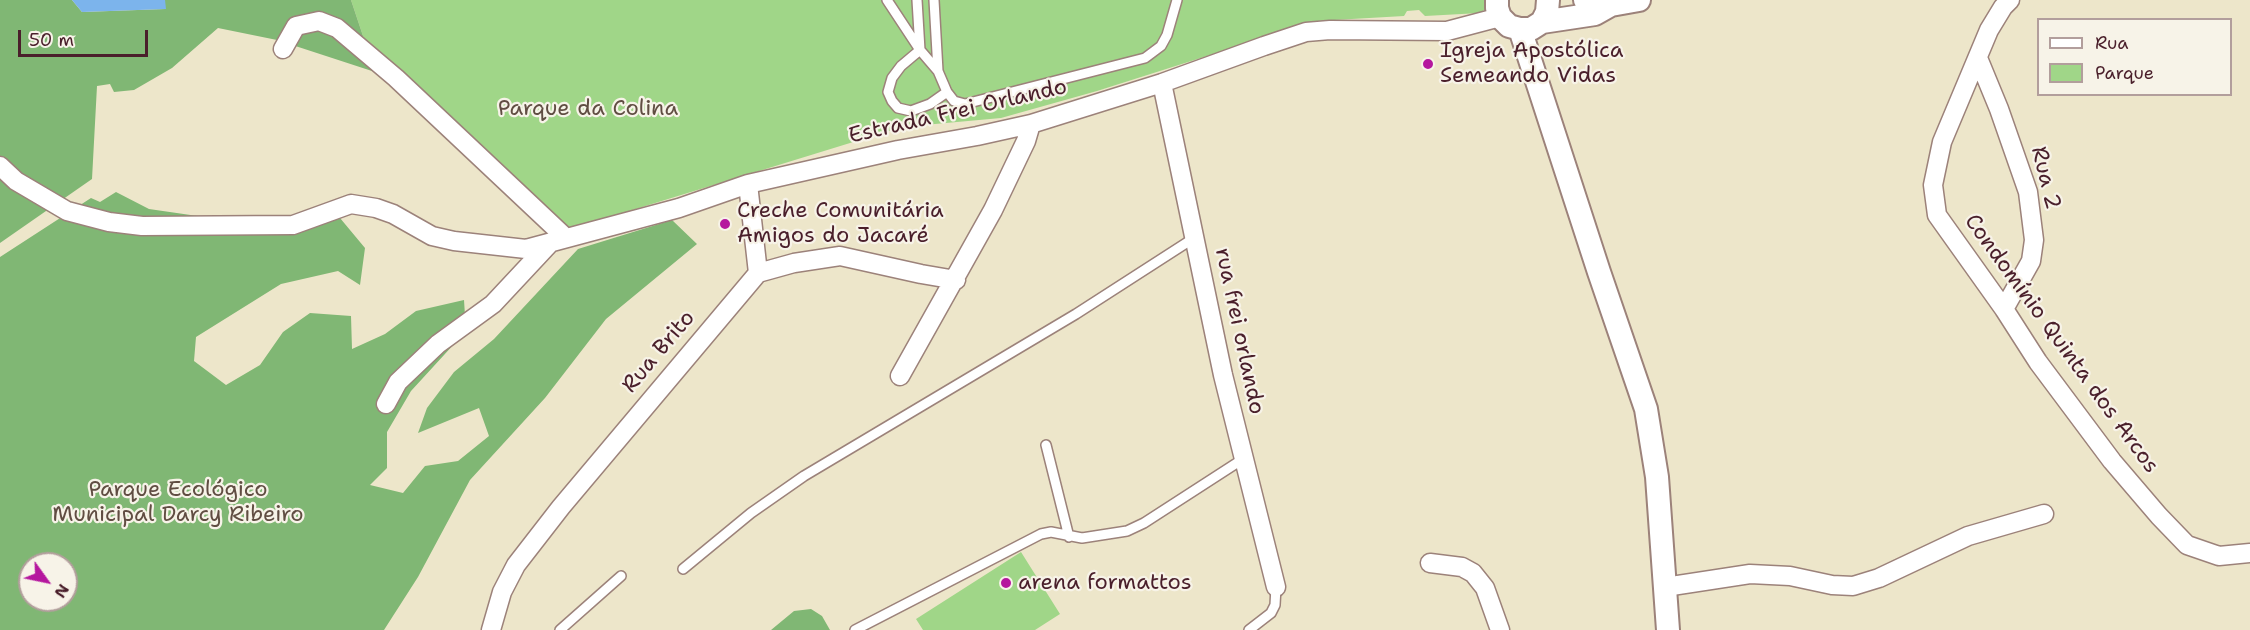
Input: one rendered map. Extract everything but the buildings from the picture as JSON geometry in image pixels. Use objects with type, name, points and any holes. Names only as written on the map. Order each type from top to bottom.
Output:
[{"type":"street","points":[[1548,0],[1547,12],[1531,26],[1529,54],[1646,409],[1657,477],[1668,630]]},
{"type":"street","points":[[1585,0],[1611,5],[1639,0]]},
{"type":"street","name":"Condomínio Quinta dos Arcos","points":[[2010,0],[1989,30],[1942,141],[1933,185],[1936,215],[2004,309],[2038,362],[2112,461],[2159,516],[2187,544],[2219,556],[2250,553]]},
{"type":"street","points":[[1499,9],[1509,26],[1531,26],[1595,15],[1611,5]]},
{"type":"street","name":"Estrada Frei Orlando","points":[[0,166],[16,181],[67,212],[110,222],[142,226],[292,225],[351,204],[384,211],[432,236],[454,242],[526,249],[679,207],[748,184],[898,150],[1030,124],[1162,84],[1306,32],[1330,30],[1447,31],[1499,9]]},
{"type":"street","points":[[282,49],[296,26],[319,21],[337,28],[396,78],[558,240],[493,304],[438,344],[398,382],[386,404]]},
{"type":"street","name":"Rua 2","points":[[1978,58],[1999,109],[2028,192],[2034,240],[2031,261],[2004,309]]},
{"type":"street","name":"rua frei orlando","points":[[1162,84],[1223,375],[1276,587]]},
{"type":"street","points":[[900,376],[956,280],[993,210],[1026,141],[1030,124]]},
{"type":"street","points":[[748,184],[758,273],[794,263],[840,256],[956,280]]},
{"type":"street","name":"Rua Brito","points":[[491,630],[502,591],[516,565],[561,507],[758,273]]},
{"type":"street","points":[[1665,587],[1750,574],[1790,576],[1832,585],[1853,586],[1879,578],[1968,536],[2044,514]]},
{"type":"street","points":[[1430,563],[1462,567],[1473,573],[1485,588],[1500,630]]},
{"type":"lane","points":[[887,0],[920,50],[939,71]]},
{"type":"lane","points":[[917,0],[920,50]]},
{"type":"lane","points":[[934,0],[939,71],[947,92],[954,101],[965,104],[1145,58],[1161,46],[1167,35],[1177,0]]},
{"type":"lane","points":[[920,50],[901,66],[892,78],[888,92],[892,101],[898,108],[911,111],[930,104],[947,92]]},
{"type":"lane","points":[[683,568],[751,513],[804,476],[849,447],[1076,314],[1194,238]]},
{"type":"lane","points":[[1046,445],[1070,537]]},
{"type":"lane","points":[[855,630],[1029,539],[1051,532],[1082,538],[1127,531],[1144,523],[1243,459]]},
{"type":"lane","points":[[560,630],[621,576]]},
{"type":"lane","points":[[1249,630],[1271,613],[1275,605],[1276,587]]},
{"type":"green space","points":[[0,0],[72,0],[82,12],[165,9],[165,0],[351,0],[375,72],[277,40],[218,28],[172,68],[134,90],[114,92],[110,84],[97,86],[92,179],[0,243]]},
{"type":"green space","name":"Parque da Colina","points":[[351,0],[1484,0],[1487,8],[1480,13],[1425,16],[1419,10],[1407,11],[1404,16],[1317,21],[1097,91],[1001,118],[902,127],[561,232],[375,72]]},
{"type":"green space","name":"Parque Ecológico Municipal Darcy Ribeiro","points":[[116,192],[149,209],[232,221],[335,212],[365,248],[360,285],[338,271],[281,284],[196,337],[194,361],[226,385],[260,365],[283,332],[310,313],[351,316],[352,349],[385,334],[416,311],[464,300],[466,331],[411,391],[387,432],[387,468],[370,485],[403,493],[425,466],[458,461],[489,436],[479,408],[418,433],[427,408],[454,372],[494,339],[578,249],[672,220],[697,244],[606,319],[545,398],[470,480],[418,577],[384,630],[0,630],[0,257],[91,198],[100,202]]},
{"type":"green space","name":"arena formattos","points":[[1021,552],[1060,614],[1035,630],[923,630],[916,619]]},
{"type":"green space","points":[[811,609],[822,616],[830,630],[771,630],[794,611]]},
{"type":"water","points":[[72,0],[165,0],[166,9],[82,12]]},
{"type":"place","name":"Igreja Apostólica Semeando Vidas","points":[[1428,64]]},
{"type":"place","name":"Creche Comunitária Amigos do Jacaré","points":[[725,224]]},
{"type":"place","name":"arena formattos","points":[[1006,583]]}]
